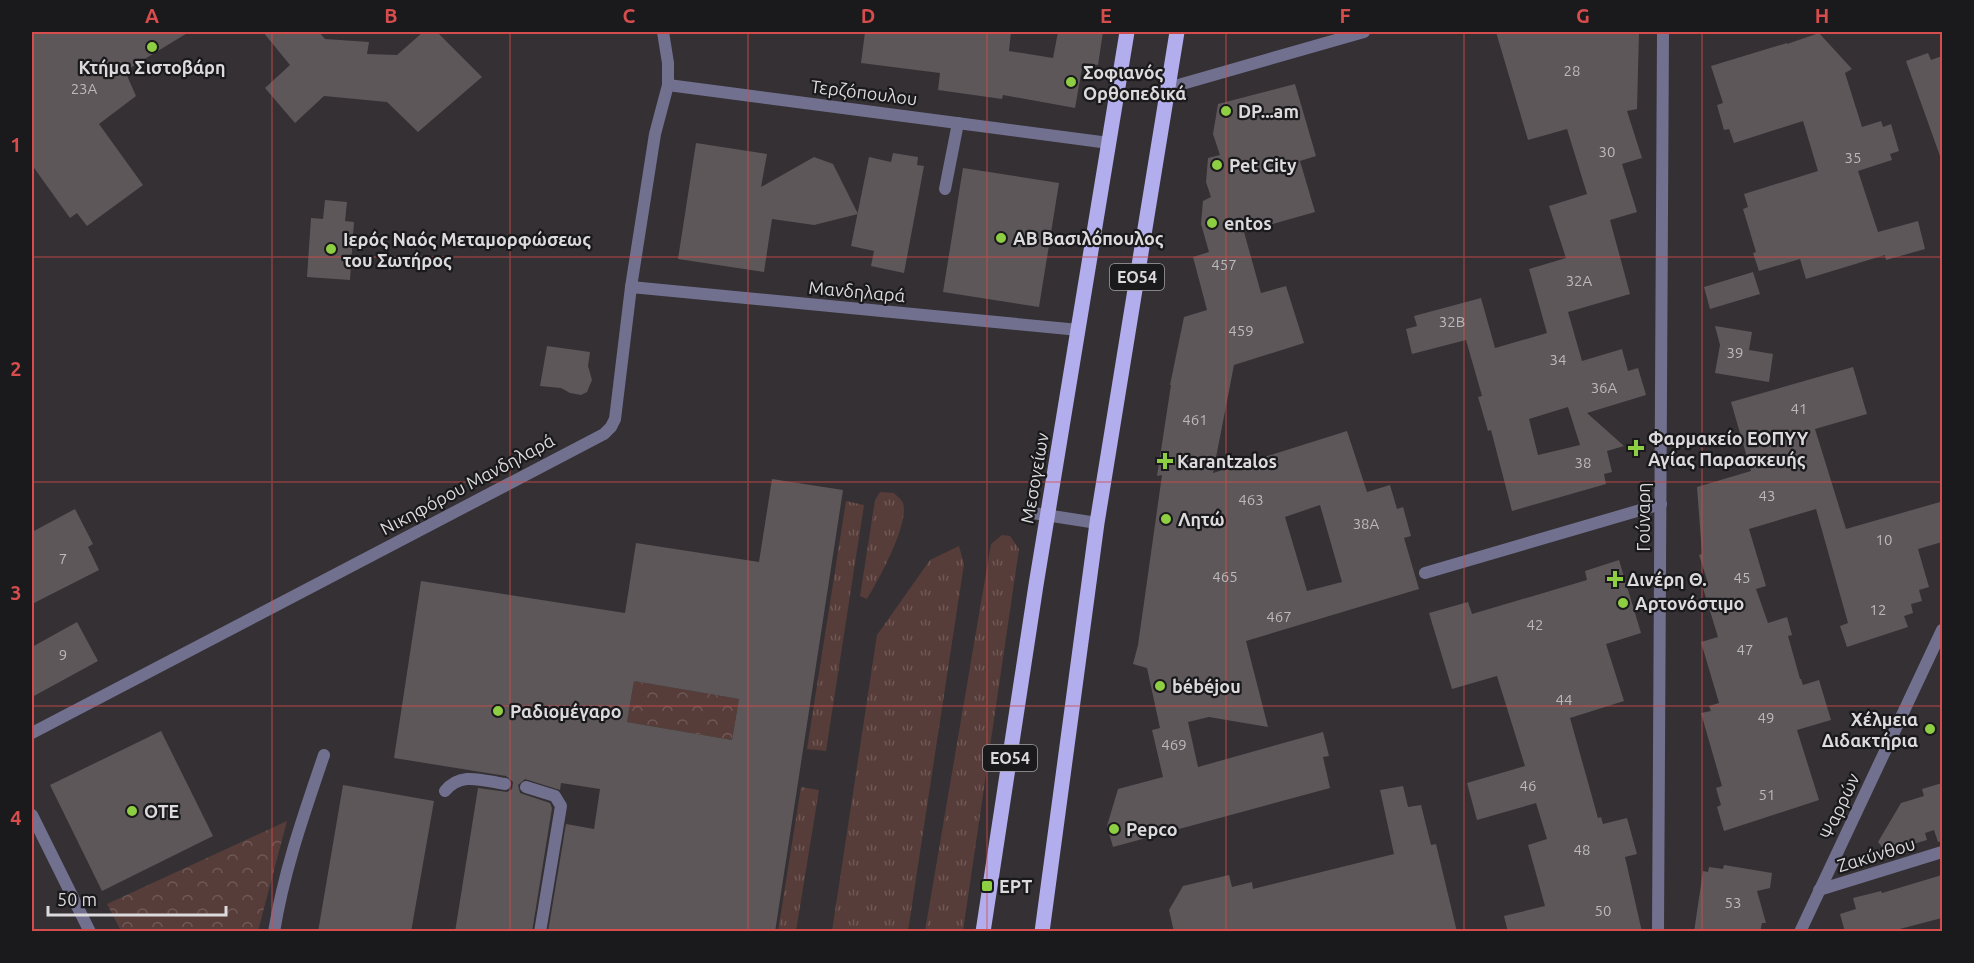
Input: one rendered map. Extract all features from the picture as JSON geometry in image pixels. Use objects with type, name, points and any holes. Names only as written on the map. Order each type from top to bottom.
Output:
[{"type":"main road","name":"Μεσογείων","points":[[983,932],[1041,513],[1079,330],[1127,32]]},
{"type":"main road","name":"ΕΟ54","points":[[1041,932],[1097,523],[1177,32]]},
{"type":"street","points":[[663,32],[668,63],[668,85]]},
{"type":"street","points":[[1168,88],[1364,32]]},
{"type":"street","name":"Γούναρη","points":[[1658,932],[1663,32]]},
{"type":"street","name":"Τερζόπουλου","points":[[668,85],[1109,143]]},
{"type":"street","name":"Νικηφόρου Μανδηλαρά","points":[[32,733],[603,434],[611,427],[615,419],[631,287],[654,134],[668,85]]},
{"type":"street","points":[[945,189],[957,123]]},
{"type":"street","name":"Μανδηλαρά","points":[[631,287],[1079,330]]},
{"type":"street","points":[[1425,573],[1662,504]]},
{"type":"street","points":[[1041,513],[1097,523]]},
{"type":"street","name":"Ψαρρών","points":[[1800,932],[1942,630]]},
{"type":"street","points":[[274,932],[279,897],[289,861],[324,755]]},
{"type":"street","points":[[446,791],[453,783],[465,778],[505,784]]},
{"type":"street","points":[[526,787],[555,796],[561,806],[540,932]]},
{"type":"street","points":[[32,815],[90,932]]},
{"type":"street","name":"Ζακύνθου","points":[[1820,890],[1942,852]]},
{"type":"green space","points":[[880,492],[894,493],[902,502],[904,512],[892,552],[867,599],[860,596],[875,500]]},
{"type":"green space","points":[[846,501],[864,505],[826,751],[807,749]]},
{"type":"green space","points":[[1002,535],[1010,536],[1019,549],[963,931],[925,931],[991,544]]},
{"type":"green space","points":[[959,546],[964,564],[908,931],[832,931],[877,635],[930,560]]},
{"type":"green space","points":[[634,681],[739,699],[732,740],[627,722]]},
{"type":"green space","points":[[801,787],[819,790],[796,931],[778,931]]},
{"type":"green space","points":[[287,821],[258,931],[121,931],[107,904]]},
{"type":"building","points":[[32,32],[189,32],[125,71],[136,96],[99,124],[143,185],[87,226],[77,213],[70,218],[32,165]]},
{"type":"building","points":[[263,32],[319,32],[325,39],[369,42],[367,54],[397,55],[423,32],[437,32],[482,77],[418,132],[387,102],[324,96],[295,123],[265,88],[290,65]]},
{"type":"building","points":[[865,32],[1011,32],[1009,51],[1053,58],[1058,32],[1103,32],[1098,65],[1083,63],[1075,108],[1003,95],[1002,99],[938,90],[940,73],[861,63]]},
{"type":"building","points":[[1496,32],[1639,32],[1637,109],[1627,111],[1642,158],[1622,164],[1637,212],[1610,220],[1630,294],[1568,312],[1582,361],[1622,349],[1628,371],[1638,368],[1646,395],[1587,413],[1624,446],[1607,451],[1612,472],[1604,474],[1606,484],[1512,511],[1491,430],[1488,431],[1478,397],[1482,396],[1466,340],[1412,354],[1406,329],[1417,326],[1414,316],[1481,298],[1495,348],[1547,333],[1529,269],[1566,258],[1549,206],[1587,194],[1567,129],[1528,140]],"holes":[[[1568,407],[1580,445],[1538,455],[1529,419]]]},
{"type":"building","points":[[1819,33],[1852,69],[1845,73],[1862,127],[1881,121],[1883,127],[1891,124],[1899,151],[1890,154],[1892,160],[1858,171],[1878,232],[1918,221],[1925,249],[1886,260],[1885,255],[1806,279],[1800,259],[1759,271],[1753,253],[1756,252],[1743,209],[1748,207],[1744,194],[1818,171],[1803,121],[1734,143],[1729,129],[1724,130],[1717,105],[1723,103],[1711,66]]},
{"type":"building","points":[[1928,53],[1931,60],[1942,56],[1942,156],[1940,156],[1906,61]]},
{"type":"building","points":[[1295,84],[1316,156],[1300,161],[1315,212],[1244,232],[1261,293],[1286,286],[1304,343],[1234,365],[1213,473],[1347,431],[1367,492],[1390,485],[1397,509],[1403,507],[1411,536],[1404,538],[1419,589],[1246,641],[1268,727],[1209,717],[1188,722],[1198,767],[1323,732],[1329,756],[1323,757],[1330,788],[1113,847],[1107,826],[1118,789],[1163,777],[1152,730],[1160,728],[1147,668],[1133,664],[1138,645],[1162,475],[1157,476],[1170,385],[1184,317],[1207,310],[1193,257],[1209,252],[1201,224],[1203,201],[1211,197],[1206,182],[1208,158],[1220,155],[1213,134],[1218,104]],"holes":[[[1320,505],[1342,582],[1307,591],[1285,517]]]},
{"type":"building","points":[[696,143],[767,154],[761,187],[814,157],[833,164],[858,214],[814,225],[772,219],[764,272],[678,259]]},
{"type":"building","points":[[893,153],[918,157],[917,165],[924,166],[904,273],[871,266],[874,251],[851,246],[869,157],[891,162]]},
{"type":"building","name":"ΑΒ Βασιλόπουλος","points":[[963,168],[1059,183],[1039,307],[943,292]]},
{"type":"building","name":"Ιερός Ναός Μεταμορφώσεως του Σωτήρος","points":[[325,200],[347,202],[345,221],[354,222],[350,280],[307,277],[311,218],[323,219]]},
{"type":"building","points":[[1753,272],[1760,294],[1710,309],[1704,287]]},
{"type":"building","points":[[1715,326],[1752,332],[1749,350],[1773,354],[1769,382],[1715,373],[1720,345]]},
{"type":"building","points":[[547,346],[590,352],[588,366],[592,380],[587,392],[581,395],[561,388],[540,386]]},
{"type":"building","points":[[1853,367],[1867,414],[1815,429],[1846,529],[1940,502],[1942,542],[1918,549],[1929,587],[1919,590],[1922,601],[1911,604],[1913,613],[1904,616],[1908,627],[1847,647],[1840,626],[1848,623],[1816,509],[1749,529],[1766,586],[1756,589],[1768,623],[1787,617],[1792,635],[1788,636],[1800,679],[1803,685],[1819,680],[1831,720],[1797,730],[1819,800],[1724,831],[1717,807],[1721,805],[1716,788],[1722,786],[1701,713],[1711,711],[1709,706],[1719,703],[1701,642],[1718,637],[1702,585],[1708,583],[1699,555],[1702,554],[1697,487],[1751,471],[1731,402]]},
{"type":"building","name":"Ραδιομέγαρο","points":[[772,479],[843,490],[775,932],[548,932],[566,824],[594,829],[600,789],[561,783],[560,790],[525,779],[518,785],[520,793],[550,803],[552,808],[532,932],[455,932],[478,788],[507,792],[512,789],[513,782],[506,776],[394,758],[421,581],[625,613],[636,543],[759,562]],"holes":[[[634,681],[739,699],[732,740],[627,722]]]},
{"type":"building","points":[[75,509],[93,544],[88,547],[99,570],[32,604],[32,532]]},
{"type":"building","points":[[1619,560],[1641,633],[1606,644],[1624,701],[1570,718],[1598,818],[1601,817],[1603,824],[1627,818],[1637,854],[1625,857],[1642,932],[1508,932],[1504,916],[1545,906],[1528,845],[1547,839],[1536,803],[1477,820],[1467,783],[1525,766],[1497,676],[1452,689],[1429,613],[1468,602],[1472,614],[1587,580],[1585,571]]},
{"type":"building","points":[[77,622],[98,661],[32,697],[32,647]]},
{"type":"building","name":"ΟΤΕ","points":[[161,731],[213,836],[102,891],[50,785]]},
{"type":"building","points":[[1942,783],[1942,841],[1938,842],[1934,830],[1925,833],[1927,840],[1886,852],[1878,842],[1901,803],[1924,796],[1922,789]]},
{"type":"building","points":[[343,785],[434,801],[411,932],[318,932]]},
{"type":"building","points":[[1403,786],[1408,807],[1421,805],[1431,845],[1436,844],[1457,932],[1174,932],[1169,910],[1183,886],[1229,875],[1232,887],[1252,882],[1253,889],[1394,854],[1380,790]]},
{"type":"building","points":[[1724,865],[1772,873],[1770,888],[1757,891],[1766,923],[1762,923],[1760,932],[1694,932],[1703,871],[1708,872],[1709,867],[1723,869]]},
{"type":"building","points":[[1942,875],[1942,918],[1888,932],[1845,932],[1840,914],[1856,909],[1853,898],[1881,891],[1882,893]]},
{"type":"place","name":"Κτήμα Σιστοβάρη","points":[[152,47]]},
{"type":"place","name":"Σοφιανός Ορθοπεδικά","points":[[1071,82]]},
{"type":"place","name":"DP...am","points":[[1226,111]]},
{"type":"place","name":"Pet City","points":[[1217,165]]},
{"type":"place","name":"entos","points":[[1212,223]]},
{"type":"place","name":"ΑΒ Βασιλόπουλος","points":[[1001,238]]},
{"type":"place","name":"Ιερός Ναός Μεταμορφώσεως του Σωτήρος","points":[[331,249]]},
{"type":"place","name":"Φαρμακείο ΕΟΠΥΥ Αγίας Παρασκευής","points":[[1636,448]]},
{"type":"place","name":"Karantzalos","points":[[1165,461]]},
{"type":"place","name":"Λητώ","points":[[1166,519]]},
{"type":"place","name":"Δινέρη Θ.","points":[[1615,579]]},
{"type":"place","name":"Αρτονόστιμο","points":[[1623,603]]},
{"type":"place","name":"bébéjou","points":[[1160,686]]},
{"type":"place","name":"Ραδιομέγαρο","points":[[498,711]]},
{"type":"place","name":"Χέλμεια Διδακτήρια","points":[[1930,729]]},
{"type":"place","name":"ΟΤΕ","points":[[132,811]]},
{"type":"place","name":"Pepco","points":[[1114,829]]},
{"type":"place","name":"ΕΡΤ","points":[[987,886]]}]
